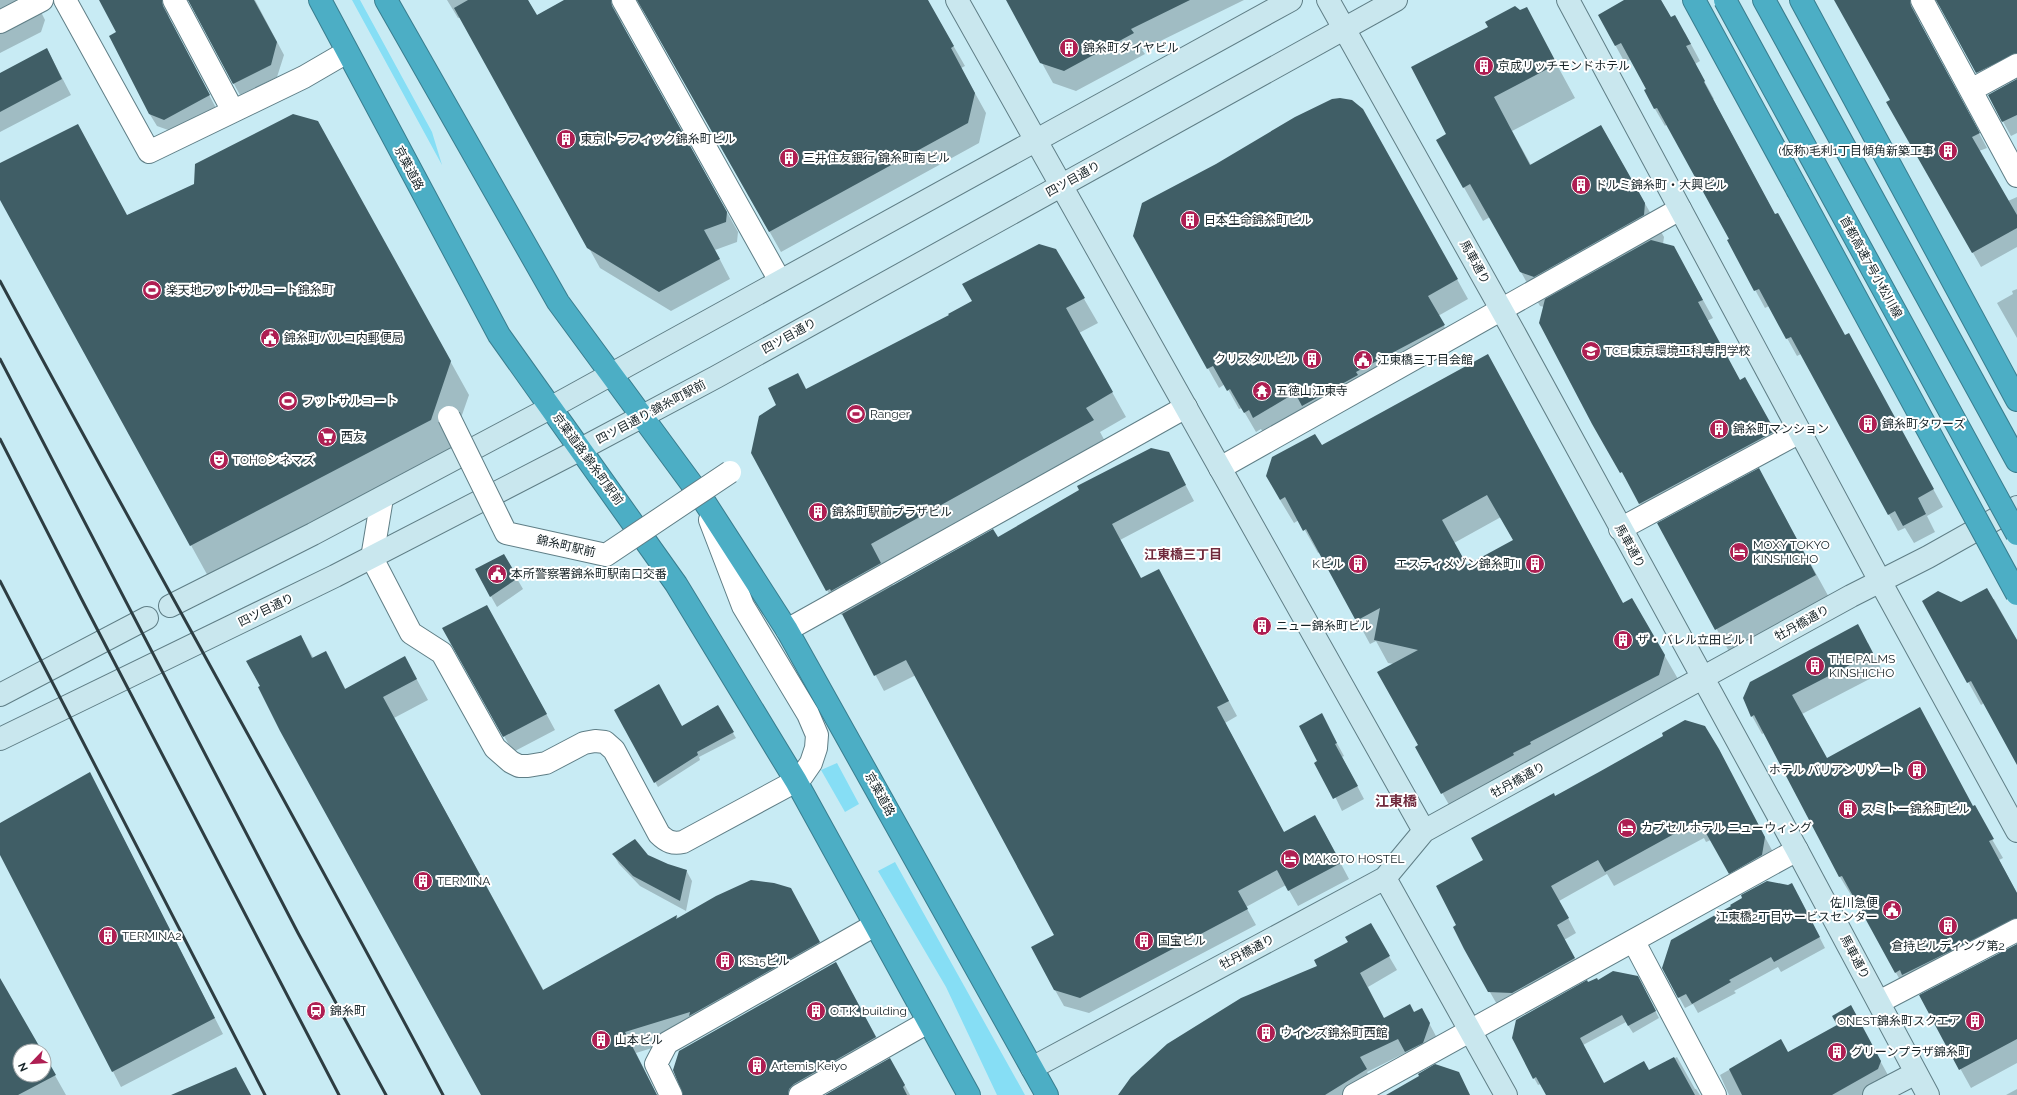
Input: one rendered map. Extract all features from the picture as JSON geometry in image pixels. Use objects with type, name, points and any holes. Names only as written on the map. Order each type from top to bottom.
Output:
[{"type":"highway","name":"京葉道路","points":[[320,0],[499,335]]},
{"type":"highway","points":[[386,0],[558,302],[641,417],[702,498]]},
{"type":"highway","points":[[1694,0],[2017,594]]},
{"type":"highway","name":"首都高速7号小松川線","points":[[1725,0],[2017,534]]},
{"type":"highway","points":[[1764,0],[2017,461]]},
{"type":"highway","points":[[1802,0],[2017,400]]},
{"type":"highway","name":"京葉道路;錦糸町駅前","points":[[499,335],[676,584],[796,781]]},
{"type":"highway","name":"京葉道路","points":[[702,498],[788,630],[1047,1095]]},
{"type":"highway","points":[[796,781],[969,1095]]},
{"type":"street","points":[[0,22],[42,0]]},
{"type":"street","points":[[65,0],[149,152],[304,76],[347,52]]},
{"type":"street","points":[[174,0],[233,111]]},
{"type":"street","points":[[623,0],[780,282]]},
{"type":"street","points":[[957,0],[1424,831]]},
{"type":"street","points":[[170,606],[382,498],[550,408],[610,374],[687,334],[1291,0]]},
{"type":"street","name":"馬車通り","points":[[1328,0],[1501,309],[1620,529],[1797,850],[1928,1095]]},
{"type":"street","name":"四ツ目通り","points":[[749,359],[1396,0]]},
{"type":"street","points":[[1568,0],[1880,581],[2017,831]]},
{"type":"street","points":[[1922,0],[2017,176]]},
{"type":"street","points":[[1971,90],[2017,65]]},
{"type":"street","points":[[1220,468],[1680,209]]},
{"type":"street","name":"四ツ目通り;錦糸町駅前","points":[[530,476],[749,359]]},
{"type":"street","points":[[788,630],[1186,407]]},
{"type":"street","name":"錦糸町駅前","points":[[449,417],[506,532],[606,555],[730,472]]},
{"type":"street","points":[[1620,529],[1800,432]]},
{"type":"street","name":"四ツ目通り","points":[[0,739],[372,558],[530,476]]},
{"type":"street","points":[[382,498],[372,558],[411,633],[442,653],[495,748],[510,762],[519,766],[528,766],[546,763],[584,743],[595,741],[605,742],[614,750],[660,834],[666,841],[676,843],[683,842],[796,781],[802,776],[811,762],[816,748],[817,735],[808,714],[743,606],[702,498]]},
{"type":"street","name":"牡丹橋通り","points":[[1032,1068],[1385,878],[1424,831],[1880,581],[1928,557],[2017,507]]},
{"type":"street","points":[[0,695],[147,618]]},
{"type":"street","points":[[1354,1095],[1634,942],[1797,850]]},
{"type":"street","points":[[1385,878],[1506,1095]]},
{"type":"street","points":[[671,1095],[656,1064],[667,1043],[875,925]]},
{"type":"street","points":[[1879,1002],[2017,930]]},
{"type":"street","points":[[1634,942],[1715,1095]]},
{"type":"street","points":[[800,1095],[928,1022]]},
{"type":"street","points":[[1874,1095],[1916,1073]]},
{"type":"shaded area","points":[[352,0],[360,0],[432,132],[442,165]]},
{"type":"shaded area","points":[[837,763],[859,804],[845,812],[821,770]]},
{"type":"shaded area","points":[[895,862],[1025,1095],[997,1095],[946,987],[878,871]]},
{"type":"building","points":[[99,0],[162,0],[163,6],[210,95],[164,120],[149,114],[109,36],[116,32]]},
{"type":"building","points":[[188,0],[254,0],[277,42],[271,65],[233,84]]},
{"type":"building","name":"東京トラフィック錦糸町ビル","points":[[468,0],[528,0],[537,15],[564,0],[611,0],[612,6],[727,212],[726,222],[704,230],[720,259],[659,292],[587,248],[454,8]]},
{"type":"building","points":[[637,0],[928,0],[954,46],[951,48],[975,93],[968,123],[769,232]]},
{"type":"building","name":"錦糸町ダイヤビル","points":[[1006,0],[1190,0],[1131,29],[1134,33],[1064,71],[1040,63]]},
{"type":"building","points":[[1624,0],[1661,0],[1671,17],[1675,15],[1691,44],[1686,46],[1705,81],[1704,82],[1775,214],[1778,213],[1845,335],[1849,333],[1934,489],[1918,498],[1926,514],[1903,526],[1895,511],[1888,515],[1791,337],[1786,339],[1759,289],[1754,291],[1727,240],[1729,239],[1657,108],[1654,109],[1644,90],[1646,89],[1621,43],[1615,46],[1598,15]]},
{"type":"building","points":[[1834,0],[1910,0],[1911,6],[1980,133],[1972,137],[2017,215],[2017,228],[1972,253],[1886,102],[1890,100]]},
{"type":"building","points":[[1936,0],[2017,0],[2017,53],[1976,73]]},
{"type":"building","points":[[1515,6],[1520,10],[1527,7],[1557,64],[1494,97],[1530,165],[1601,125],[1645,203],[1644,215],[1534,277],[1520,272],[1470,184],[1463,188],[1436,140],[1446,134],[1411,67],[1488,27],[1485,22]]},
{"type":"building","points":[[47,48],[62,79],[0,112],[0,73]]},
{"type":"building","points":[[2017,79],[2017,115],[2002,122],[1988,95]]},
{"type":"building","points":[[1340,98],[1352,100],[1363,109],[1458,279],[1428,296],[1445,325],[1356,372],[1358,375],[1302,406],[1295,393],[1253,418],[1249,410],[1244,413],[1230,389],[1227,391],[1213,366],[1207,369],[1133,236],[1142,203],[1216,164],[1295,117],[1332,99]]},
{"type":"building","points":[[293,114],[318,121],[451,361],[431,420],[190,546],[0,200],[0,163],[78,124],[127,215],[194,184],[195,164]]},
{"type":"building","points":[[1651,240],[1674,246],[1703,300],[1698,302],[1740,380],[1745,377],[1775,431],[1639,504],[1622,472],[1620,473],[1592,424],[1539,323],[1545,299]]},
{"type":"building","points":[[1039,244],[1056,249],[1085,298],[1066,308],[1113,392],[1086,408],[1094,420],[871,544],[881,563],[831,591],[830,589],[826,591],[751,453],[759,416],[776,405],[768,388],[798,373],[806,389],[949,315],[948,314],[972,301],[962,284]]},
{"type":"building","points":[[1488,354],[1623,603],[1632,598],[1665,655],[1659,675],[1530,742],[1531,744],[1513,753],[1514,755],[1441,794],[1415,747],[1418,745],[1377,672],[1418,650],[1374,640],[1380,608],[1356,621],[1306,529],[1303,531],[1285,497],[1280,500],[1266,476],[1272,457],[1315,434],[1322,445]],"holes":[[[1487,495],[1513,540],[1467,565],[1442,520]]]},
{"type":"building","points":[[1151,448],[1169,452],[1186,485],[1112,524],[1141,578],[1159,569],[1229,701],[1217,707],[1284,832],[1315,815],[1341,863],[1288,891],[1277,870],[1238,891],[1248,909],[1080,998],[1054,990],[1031,947],[1054,935],[906,660],[874,676],[842,614],[993,529],[998,537],[1079,490],[1077,486]]},
{"type":"building","name":"MOXY TOKYO KINSHICHO","points":[[1759,468],[1816,575],[1715,630],[1657,523]]},
{"type":"building","name":"本所警察署錦糸町駅南口交番","points":[[504,554],[518,578],[490,597],[475,569]]},
{"type":"building","points":[[1987,588],[2017,640],[2017,765],[1971,681],[1967,683],[1922,601],[1938,591],[1961,602]]},
{"type":"building","points":[[487,605],[547,714],[503,737],[442,628]]},
{"type":"building","points":[[1858,624],[1873,653],[1792,695],[1827,758],[1920,707],[1973,806],[1975,805],[1994,839],[1989,841],[2017,893],[2017,918],[1902,975],[1900,970],[1895,973],[1842,876],[1839,877],[1754,715],[1751,717],[1743,698],[1750,682]]},
{"type":"building","name":"TERMINA","points":[[301,635],[312,658],[326,651],[345,689],[405,656],[417,679],[383,697],[543,990],[677,915],[676,919],[716,896],[751,880],[774,883],[791,888],[820,942],[689,1016],[690,1012],[625,1032],[657,1095],[481,1095],[280,731],[258,687],[260,686],[246,661]]},
{"type":"building","points":[[659,684],[682,726],[718,705],[734,732],[697,752],[698,755],[654,783],[614,710]]},
{"type":"building","points":[[1322,713],[1337,743],[1335,744],[1358,786],[1333,799],[1314,763],[1317,761],[1299,726]]},
{"type":"building","points":[[1685,720],[1705,726],[1719,749],[1765,837],[1762,855],[1729,874],[1702,826],[1697,828],[1694,823],[1605,872],[1598,860],[1551,886],[1569,918],[1557,925],[1575,958],[1512,993],[1488,992],[1453,927],[1456,925],[1436,886],[1483,860],[1471,838],[1554,793],[1555,796],[1599,772],[1663,736],[1662,733]]},
{"type":"building","name":"TERMINA2","points":[[90,772],[215,1018],[112,1072],[0,855],[0,823]]},
{"type":"building","points":[[635,839],[648,855],[668,864],[687,870],[680,901],[633,876],[612,854]]},
{"type":"building","points":[[1767,881],[1788,885],[1792,883],[1820,937],[1774,962],[1771,957],[1729,980],[1731,982],[1692,1004],[1686,994],[1678,998],[1662,968],[1671,940],[1731,906],[1730,905],[1742,898],[1741,895]]},
{"type":"building","name":"ウインズ錦糸町西館","points":[[1371,923],[1390,956],[1360,973],[1384,1018],[1410,1004],[1414,1012],[1422,1008],[1430,1023],[1423,1043],[1405,1052],[1398,1039],[1360,1057],[1367,1069],[1325,1095],[1118,1095],[1131,1077],[1167,1044],[1241,998],[1317,966],[1314,960],[1348,942],[1345,937]]},
{"type":"building","name":"ONEST錦⽷町スクエア","points":[[2017,944],[2017,1039],[1959,1070],[1919,995]]},
{"type":"building","points":[[836,962],[876,1037],[794,1084],[789,1089],[788,1095],[683,1095],[673,1070],[679,1051]]},
{"type":"building","points":[[1613,971],[1638,976],[1656,1011],[1628,1026],[1622,1015],[1580,1038],[1604,1083],[1644,1061],[1649,1070],[1674,1057],[1695,1095],[1546,1095],[1536,1077],[1533,1079],[1512,1038],[1516,1020],[1587,980],[1588,982],[1597,978],[1598,980]]},
{"type":"building","points":[[0,978],[37,1043],[12,1043],[12,1083],[41,1083],[18,1095],[0,1095]]},
{"type":"building","points":[[1851,1005],[1881,1061],[1878,1069],[1832,1095],[1742,1095],[1729,1069],[1781,1039],[1788,1052],[1837,1025],[1832,1016]]},
{"type":"building","points":[[890,1058],[905,1085],[903,1087],[907,1095],[825,1095]]},
{"type":"building","points":[[1435,1064],[1459,1072],[1470,1095],[1386,1095],[1419,1076],[1418,1074]]},
{"type":"building","points":[[236,1067],[251,1095],[171,1095]]},
{"type":"building","points":[[52,1068],[56,1075],[52,1077]]},
{"type":"railway","points":[[0,281],[334,891],[443,1095]]},
{"type":"railway","points":[[0,359],[298,933],[386,1095]]},
{"type":"railway","points":[[0,439],[339,1095]]},
{"type":"railway","points":[[0,581],[265,1095]]},
{"type":"place","name":"錦糸町ダイヤビル","points":[[1069,48]]},
{"type":"place","name":"京成リッチモンドホテル","points":[[1484,66]]},
{"type":"place","name":"東京トラフィック錦糸町ビル","points":[[566,139]]},
{"type":"place","name":"(仮称)毛利1丁目傾角新築工事","points":[[1948,151]]},
{"type":"place","name":"三井住友銀行 錦糸町南ビル","points":[[789,158]]},
{"type":"place","name":"ドルミ錦糸町・大興ビル","points":[[1581,185]]},
{"type":"place","name":"日本生命錦糸町ビル","points":[[1190,220]]},
{"type":"place","name":"楽天地フットサルコート錦糸町","points":[[152,290]]},
{"type":"place","name":"錦糸町パルコ内郵便局","points":[[270,338]]},
{"type":"place","name":"TCE 東京環境工科専門学校","points":[[1591,351]]},
{"type":"place","name":"クリスタルビル","points":[[1312,359]]},
{"type":"place","name":"江東橋三丁目会館","points":[[1363,360]]},
{"type":"place","name":"五徳山江東寺","points":[[1262,391]]},
{"type":"place","name":"フットサルコート","points":[[288,401]]},
{"type":"place","name":"Ranger","points":[[856,414]]},
{"type":"place","name":"錦糸町タワーズ","points":[[1868,424]]},
{"type":"place","name":"錦糸町マンション","points":[[1719,429]]},
{"type":"place","name":"西友","points":[[327,437]]},
{"type":"place","name":"TOHOシネマズ","points":[[219,460]]},
{"type":"place","name":"錦糸町駅前プラザビル","points":[[818,512]]},
{"type":"place","name":"MOXY TOKYO KINSHICHO","points":[[1739,552]]},
{"type":"place","name":"Kビル","points":[[1358,564]]},
{"type":"place","name":"エスティメゾン錦糸町II","points":[[1535,564]]},
{"type":"place","name":"本所警察署錦糸町駅南口交番","points":[[497,574]]},
{"type":"place","name":"ニュー錦糸町ビル","points":[[1262,626]]},
{"type":"place","name":"ザ・バレル立田ビルⅠ","points":[[1623,640]]},
{"type":"place","name":"THE PALMS KINSHICHO","points":[[1815,666]]},
{"type":"place","name":"ホテル バリアンリゾート","points":[[1917,770]]},
{"type":"place","name":"スミトー錦糸町ビル","points":[[1848,809]]},
{"type":"place","name":"カプセルホテル ニューウィング","points":[[1627,828]]},
{"type":"place","name":"MAKOTO HOSTEL","points":[[1290,859]]},
{"type":"place","name":"TERMINA","points":[[423,881]]},
{"type":"place","name":"佐川急便 江東橋2丁目サービスセンター","points":[[1892,910]]},
{"type":"place","name":"倉持ビルディング第2","points":[[1948,926]]},
{"type":"place","name":"TERMINA2","points":[[108,936]]},
{"type":"place","name":"国宝ビル","points":[[1144,941]]},
{"type":"place","name":"KS15ビル","points":[[725,961]]},
{"type":"place","name":"錦糸町","points":[[316,1011]]},
{"type":"place","name":"O.T.K. building","points":[[816,1011]]},
{"type":"place","name":"ONEST錦⽷町スクエア","points":[[1975,1021]]},
{"type":"place","name":"ウインズ錦糸町西館","points":[[1266,1033]]},
{"type":"place","name":"山本ビル","points":[[601,1040]]},
{"type":"place","name":"グリーンプラザ錦糸町","points":[[1837,1052]]},
{"type":"place","name":"Artemis Keiyo","points":[[757,1066]]},
{"type":"district","name":"江東橋三丁目","points":[[1183,554]]},
{"type":"district","name":"江東橋","points":[[1396,801]]}]
